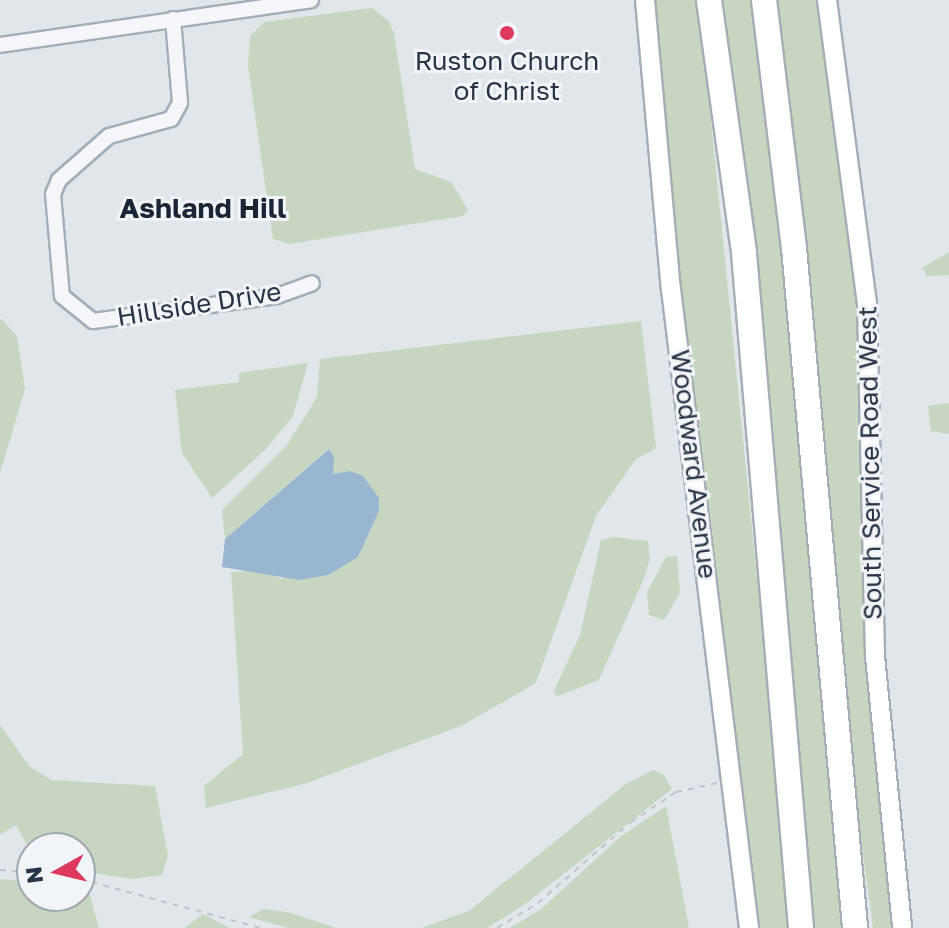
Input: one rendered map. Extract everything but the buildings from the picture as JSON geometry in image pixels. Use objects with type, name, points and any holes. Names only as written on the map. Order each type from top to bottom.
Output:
[{"type":"highway","points":[[709,0],[744,253],[801,928]]},
{"type":"highway","points":[[764,0],[793,233],[855,928]]},
{"type":"main road","name":"Woodward Avenue","points":[[645,0],[671,289],[734,782],[749,928]]},
{"type":"main road","name":"South Service Road West","points":[[827,0],[867,303],[875,656],[902,928]]},
{"type":"street","points":[[0,45],[311,0]]},
{"type":"street","name":"Hillside Drive","points":[[173,19],[180,103],[171,119],[109,136],[59,180],[53,194],[62,296],[93,321],[277,296],[312,283]]},
{"type":"path","points":[[497,928],[538,903],[631,822],[676,792],[734,782]]},
{"type":"path","points":[[96,883],[260,928]]},
{"type":"green space","points":[[652,0],[699,0],[792,928],[758,928],[673,219]]},
{"type":"green space","points":[[720,0],[750,0],[785,289],[844,928],[813,928]]},
{"type":"green space","points":[[773,0],[822,0],[858,288],[896,928],[873,928],[848,743]]},
{"type":"green space","points":[[372,8],[389,21],[394,34],[415,169],[451,182],[468,210],[463,216],[289,244],[273,239],[248,66],[250,36],[264,22]]},
{"type":"green space","points":[[949,252],[949,275],[927,276],[922,268]]},
{"type":"green space","points":[[0,318],[17,336],[25,389],[0,473]]},
{"type":"green space","points":[[641,321],[656,448],[636,459],[596,516],[536,683],[461,726],[304,784],[206,808],[204,786],[243,754],[231,572],[264,570],[280,579],[358,557],[379,511],[350,471],[334,475],[328,449],[225,539],[222,510],[287,445],[317,397],[320,359]]},
{"type":"green space","points":[[308,363],[293,416],[265,450],[212,498],[182,453],[175,390],[239,382],[239,373]]},
{"type":"green space","points":[[949,403],[949,434],[931,431],[928,406]]},
{"type":"green space","points":[[614,537],[648,541],[650,559],[643,581],[599,680],[558,696],[553,693],[580,635],[601,540]]},
{"type":"green space","points":[[677,556],[680,593],[664,620],[649,615],[647,592],[666,557]]},
{"type":"green space","points":[[0,725],[30,767],[52,780],[155,786],[168,856],[162,875],[132,879],[96,873],[96,832],[20,832],[16,825],[0,835]]},
{"type":"green space","points":[[653,770],[664,775],[672,789],[524,905],[487,928],[421,928],[469,911],[626,784]]},
{"type":"green space","points":[[666,806],[689,928],[510,928],[541,909],[620,837]]},
{"type":"green space","points":[[0,879],[16,880],[16,912],[94,912],[99,928],[0,928]]},
{"type":"green space","points":[[263,909],[287,912],[337,928],[288,928],[249,917]]},
{"type":"green space","points":[[203,914],[230,928],[184,928]]},
{"type":"water","points":[[329,449],[334,457],[333,474],[350,471],[363,476],[379,498],[379,511],[358,557],[328,575],[299,580],[222,567],[225,539]]},
{"type":"place","name":"Ruston Church of Christ","points":[[507,33]]},
{"type":"district","name":"Ashland Hill","points":[[203,208]]}]
